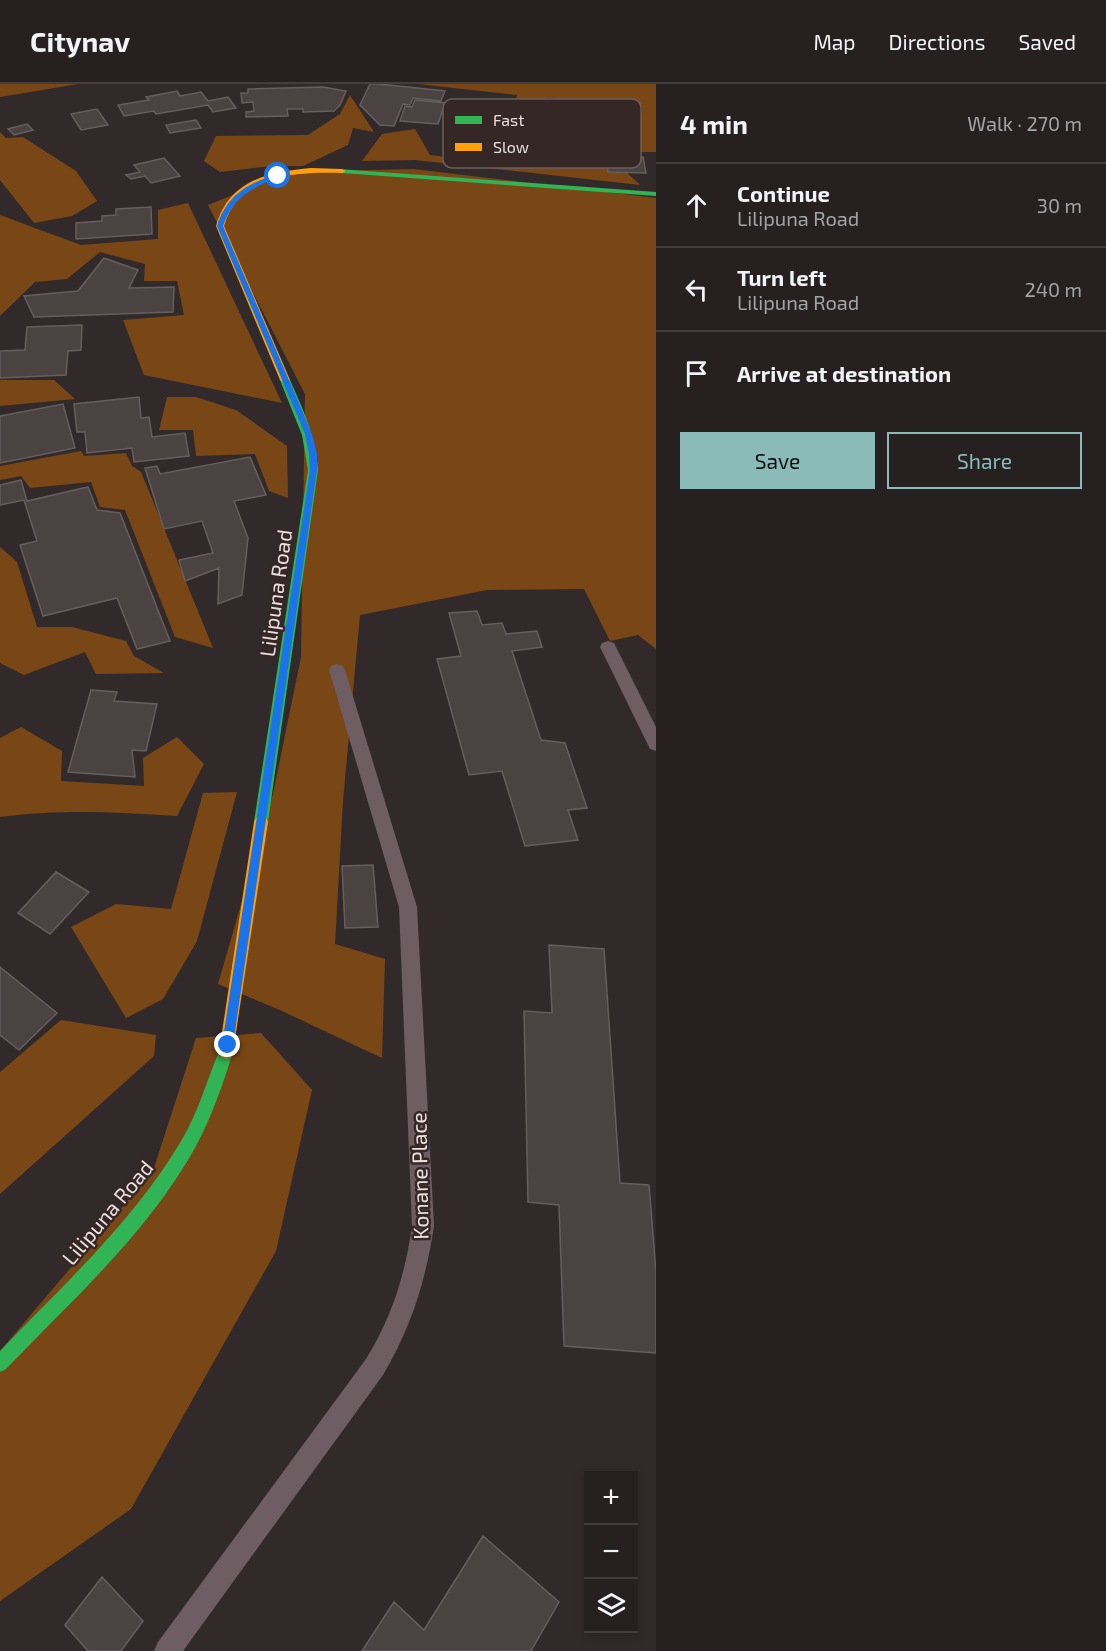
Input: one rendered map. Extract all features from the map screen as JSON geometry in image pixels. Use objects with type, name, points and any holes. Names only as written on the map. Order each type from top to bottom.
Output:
[{"type":"street","name":"Lilipuna Road","points":[[0,1363],[134,1220],[161,1185],[204,1114],[228,1045],[314,470],[308,434],[220,226],[225,209],[239,194],[263,181],[312,170],[656,194]]},
{"type":"lane","points":[[608,647],[656,744]]},
{"type":"lane","name":"Konane Place","points":[[167,1651],[341,1410],[367,1381],[396,1331],[417,1270],[423,1226],[408,907],[337,670]]},
{"type":"shaded area","points":[[0,84],[78,84],[0,97]]},
{"type":"shaded area","points":[[418,84],[656,84],[656,152],[641,152],[641,99],[516,99],[517,95]]},
{"type":"shaded area","points":[[350,95],[374,132],[353,128],[348,145],[303,166],[272,166],[220,172],[204,161],[216,136],[308,135],[340,114]]},
{"type":"shaded area","points":[[415,129],[430,155],[443,157],[443,163],[415,160],[362,161],[382,134]]},
{"type":"shaded area","points":[[0,132],[6,138],[23,137],[76,171],[97,201],[72,216],[34,223],[0,180]]},
{"type":"shaded area","points":[[487,168],[622,168],[640,185]]},
{"type":"shaded area","points":[[413,169],[656,198],[656,649],[638,635],[610,641],[584,589],[487,590],[360,615],[343,801],[335,944],[385,959],[382,1058],[218,984],[273,794],[301,657],[305,394],[208,205],[290,172]]},
{"type":"shaded area","points":[[188,203],[282,403],[144,375],[123,320],[184,315],[177,281],[144,281],[145,264],[100,252],[67,279],[35,282],[0,316],[0,215],[81,245],[158,239],[158,210]]},
{"type":"shaded area","points":[[0,380],[54,380],[75,399],[0,406]]},
{"type":"shaded area","points":[[167,397],[196,397],[236,410],[287,446],[288,498],[269,491],[255,454],[196,456],[193,430],[159,430]]},
{"type":"shaded area","points":[[81,451],[84,456],[126,453],[132,466],[141,472],[213,648],[175,637],[125,510],[100,507],[91,482],[30,488],[21,476],[0,480],[0,466]]},
{"type":"shaded area","points":[[0,547],[17,562],[37,627],[72,627],[126,641],[134,656],[164,673],[96,674],[85,652],[24,675],[0,663]]},
{"type":"shaded area","points":[[21,727],[62,751],[61,781],[144,786],[143,758],[177,737],[204,764],[177,816],[66,812],[0,817],[0,738]]},
{"type":"shaded area","points":[[237,792],[197,941],[163,999],[126,1018],[71,927],[116,904],[171,909],[203,793]]},
{"type":"shaded area","points":[[61,1020],[156,1035],[154,1056],[0,1194],[0,1072]]},
{"type":"shaded area","points":[[261,1033],[312,1090],[276,1251],[131,1509],[0,1601],[0,1351],[153,1171],[196,1038]]},
{"type":"building","points":[[370,84],[445,91],[441,101],[413,98],[410,105],[403,104],[394,126],[380,125],[360,105]]},
{"type":"building","points":[[323,87],[346,91],[340,105],[334,111],[303,112],[303,109],[287,109],[288,116],[246,117],[246,112],[254,111],[253,102],[242,103],[241,93],[248,93],[248,89]]},
{"type":"building","points":[[177,91],[180,96],[201,92],[208,101],[228,97],[236,108],[213,112],[208,105],[156,114],[154,111],[124,116],[118,105],[149,100],[146,97]]},
{"type":"building","points":[[415,100],[443,103],[438,124],[400,121],[405,106],[412,107]]},
{"type":"building","points":[[97,109],[108,125],[81,130],[71,114]]},
{"type":"building","points":[[196,120],[201,128],[170,133],[166,125]]},
{"type":"building","points":[[27,124],[33,130],[14,135],[8,129]]},
{"type":"building","points":[[641,157],[643,157],[646,173],[608,172],[607,168],[641,168]]},
{"type":"building","points":[[164,158],[180,176],[151,183],[145,176],[131,179],[126,175],[140,172],[134,165]]},
{"type":"building","points":[[151,207],[152,234],[76,239],[76,223],[102,221],[102,216],[116,215],[116,209]]},
{"type":"building","points":[[104,258],[138,270],[129,288],[174,287],[173,312],[34,317],[24,296],[78,291]]},
{"type":"building","points":[[82,325],[81,350],[68,351],[66,375],[0,378],[0,351],[25,350],[27,327]]},
{"type":"building","points":[[139,397],[141,418],[149,417],[152,437],[185,433],[189,456],[134,462],[132,448],[87,453],[85,432],[77,432],[74,404]]},
{"type":"building","points":[[63,404],[75,448],[0,463],[0,416]]},
{"type":"building","points":[[250,457],[266,495],[234,501],[248,538],[242,595],[218,604],[219,568],[185,581],[179,560],[213,553],[202,521],[164,529],[145,468],[157,466],[160,474]]},
{"type":"building","points":[[21,480],[27,501],[88,487],[97,510],[120,513],[170,641],[137,649],[117,598],[43,616],[20,545],[37,541],[24,500],[0,505],[0,485]]},
{"type":"building","points":[[477,611],[482,625],[502,623],[506,634],[537,631],[542,647],[512,651],[541,740],[565,743],[587,808],[568,810],[578,840],[525,846],[502,771],[469,775],[437,659],[461,656],[449,613]]},
{"type":"building","points":[[91,690],[117,692],[114,701],[157,704],[146,751],[132,750],[135,777],[68,772]]},
{"type":"building","points":[[373,865],[378,927],[345,928],[342,866]]},
{"type":"building","points":[[56,872],[89,892],[50,934],[18,913]]},
{"type":"building","points":[[549,945],[604,949],[620,1183],[649,1185],[656,1272],[656,1353],[564,1346],[559,1205],[528,1202],[524,1011],[552,1013]]},
{"type":"building","points":[[0,967],[57,1013],[19,1050],[0,1035]]},
{"type":"building","points":[[483,1536],[559,1602],[531,1651],[362,1651],[394,1602],[424,1630]]},
{"type":"building","points":[[102,1577],[143,1621],[121,1651],[88,1651],[65,1625]]},
{"type":"traffic: fast","points":[[342,171],[656,194]]},
{"type":"traffic: fast","points":[[261,822],[313,470],[308,435],[285,380]]},
{"type":"traffic: fast","points":[[0,1363],[102,1258],[171,1172],[201,1120],[226,1052]]},
{"type":"traffic: slow","points":[[285,380],[220,226],[225,210],[235,196],[262,180],[295,172],[342,171]]},
{"type":"traffic: slow","points":[[226,1052],[261,822]]},
{"type":"route","points":[[228,1045],[314,470],[308,434],[220,226],[225,209],[239,194],[278,176]]}]
